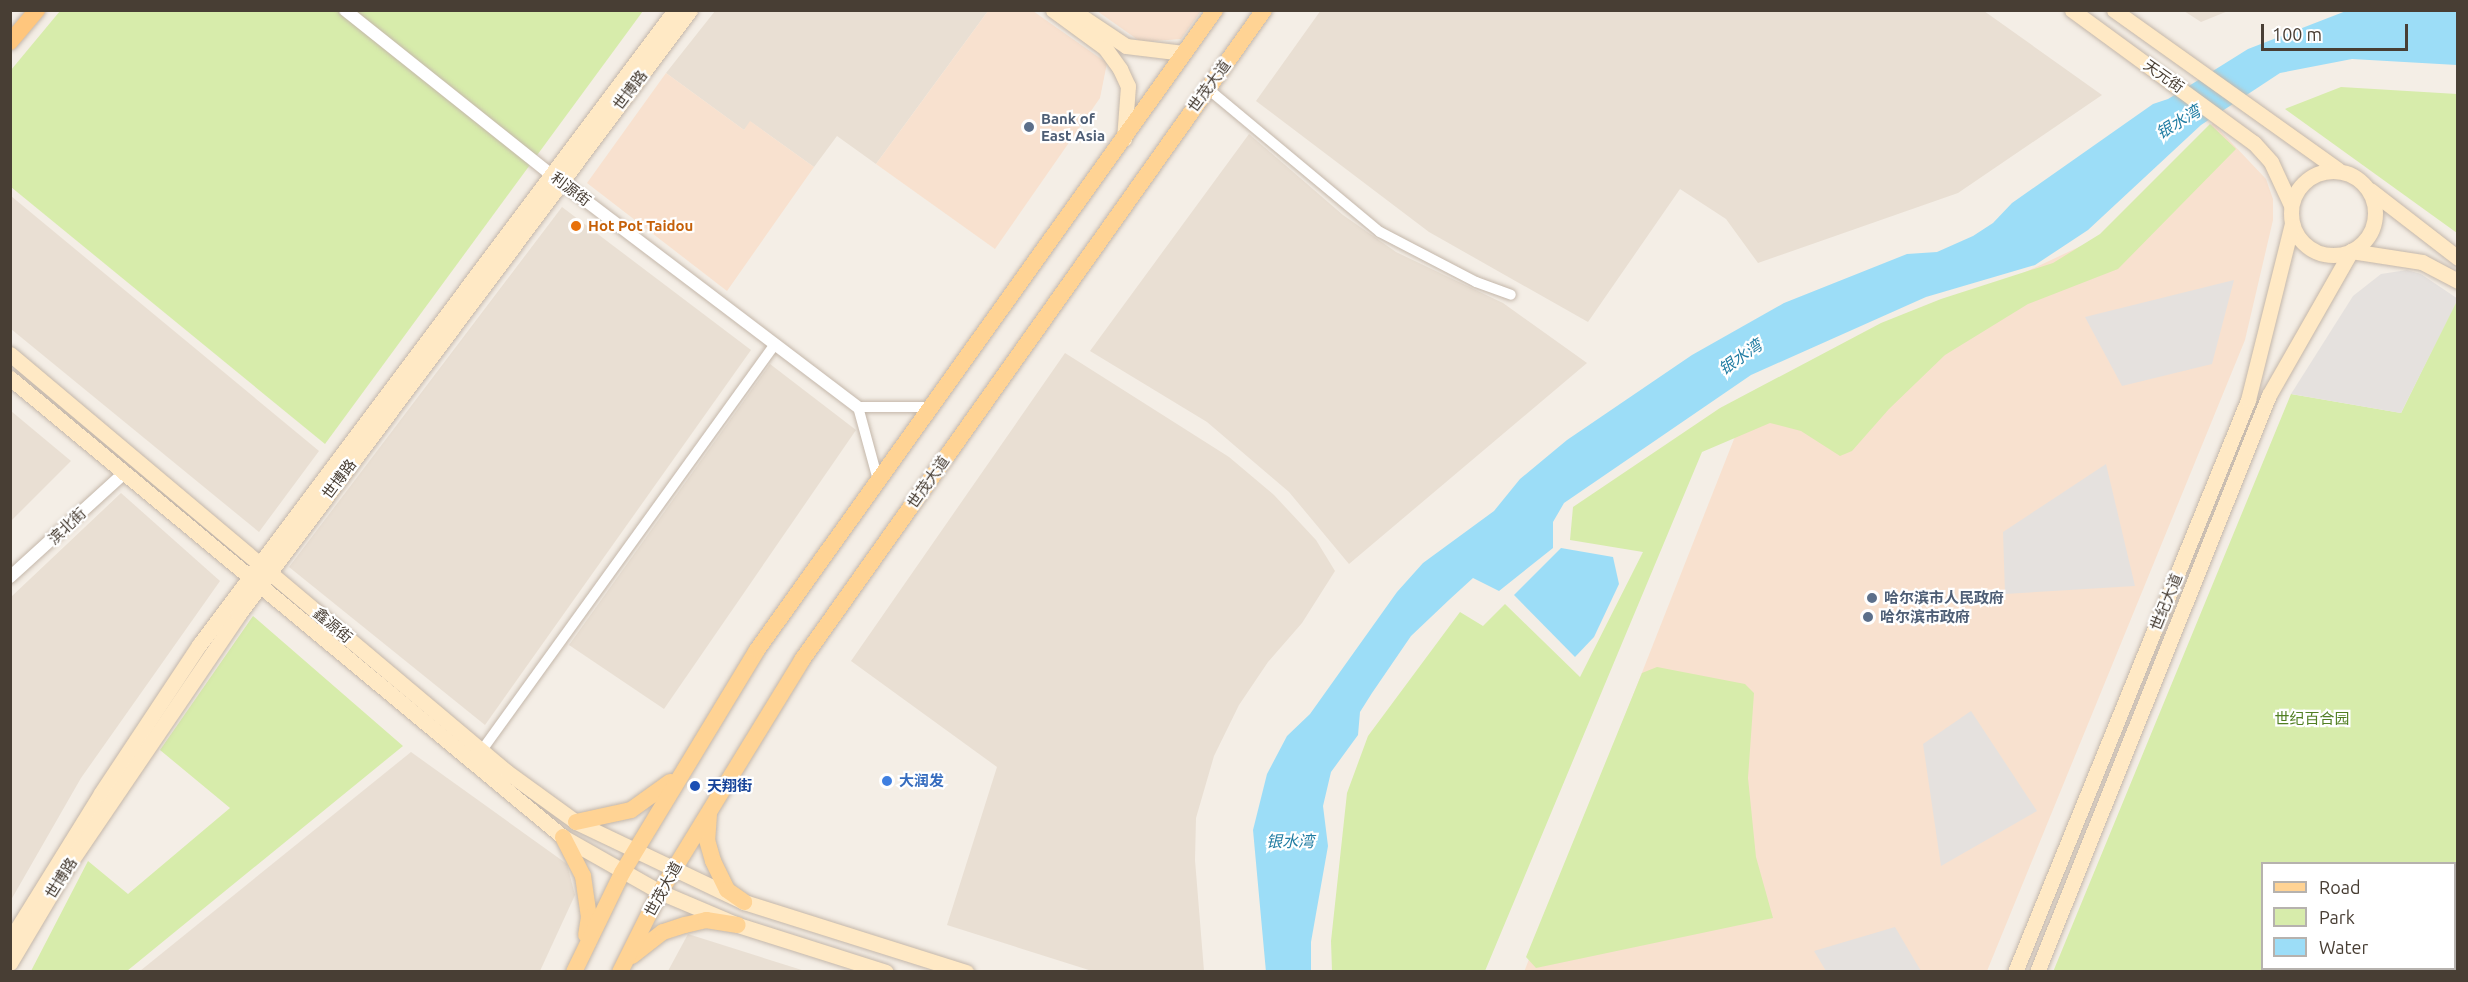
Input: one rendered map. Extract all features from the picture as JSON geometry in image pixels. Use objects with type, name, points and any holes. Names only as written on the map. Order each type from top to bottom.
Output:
[{"type":"highway","points":[[10,42],[37,10]]},
{"type":"main road","name":"世博路","points":[[10,940],[145,723],[265,568],[556,178],[675,10]]},
{"type":"main road","name":"世博路","points":[[556,178],[690,10]]},
{"type":"main road","points":[[1053,10],[1105,48],[1120,69],[1128,86],[1124,139]]},
{"type":"main road","points":[[1072,10],[1126,46],[1184,53]]},
{"type":"main road","points":[[574,972],[622,873],[681,772],[757,651],[1215,10]]},
{"type":"main road","name":"世茂大道","points":[[620,972],[660,892],[718,793],[802,660],[1264,10]]},
{"type":"main road","name":"天元街","points":[[2072,10],[2232,124],[2271,162],[2291,205]]},
{"type":"main road","name":"天元街","points":[[2114,10],[2189,66],[2338,170]]},
{"type":"main road","points":[[2457,258],[2367,187],[2338,170],[2312,176],[2301,184],[2291,205],[2292,224],[2297,236],[2315,252],[2327,255],[2351,252],[2421,262],[2457,281]]},
{"type":"main road","points":[[2351,252],[2369,235],[2374,223],[2373,198],[2367,187]]},
{"type":"main road","name":"世纪大道","points":[[2015,972],[2248,400],[2292,224]]},
{"type":"main road","name":"世纪大道","points":[[2037,972],[2269,395],[2351,252]]},
{"type":"main road","name":"鑫源街","points":[[10,354],[482,750],[576,822],[673,870]]},
{"type":"main road","name":"鑫源街","points":[[10,378],[563,837],[622,873],[660,892]]},
{"type":"main road","name":"世博路","points":[[10,963],[140,756],[254,582]]},
{"type":"main road","points":[[576,822],[631,810],[647,802],[681,772]]},
{"type":"main road","points":[[718,793],[708,816],[707,840],[727,890],[744,902]]},
{"type":"main road","points":[[563,837],[577,861],[587,897],[585,949]]},
{"type":"main road","points":[[673,870],[744,902],[966,972]]},
{"type":"main road","points":[[660,892],[738,925],[886,972]]},
{"type":"main road","points":[[620,972],[628,959],[663,932],[706,921],[738,925]]},
{"type":"street","name":"利源街","points":[[345,10],[556,178],[858,407]]},
{"type":"street","points":[[1207,88],[1380,232],[1511,296]]},
{"type":"street","points":[[482,750],[775,344]]},
{"type":"street","points":[[878,480],[858,407],[930,407]]},
{"type":"street","name":"滨北街","points":[[10,578],[123,474]]},
{"type":"shaded area","points":[[1321,10],[1984,11],[2102,95],[1958,193],[1758,263],[1726,219],[1680,189],[1588,322],[1429,232],[1256,101]]},
{"type":"shaded area","points":[[715,11],[988,11],[876,164],[837,136],[814,167],[751,122],[744,130],[666,73]]},
{"type":"shaded area","points":[[988,11],[1033,11],[1107,63],[1100,98],[995,249],[876,164]]},
{"type":"shaded area","points":[[1097,11],[1201,11],[1181,39],[1141,42]]},
{"type":"shaded area","points":[[2184,11],[2228,11],[2201,22]]},
{"type":"shaded area","points":[[666,73],[744,130],[750,121],[814,167],[727,291],[587,183]]},
{"type":"shaded area","name":"哈尔滨市人民政府","points":[[2213,123],[2266,179],[2273,199],[2273,220],[2245,340],[1987,971],[1524,972],[1749,401],[2096,239]]},
{"type":"shaded area","points":[[1249,134],[1343,215],[1396,252],[1503,303],[1587,363],[1349,564],[1289,492],[1207,422],[1090,351]]},
{"type":"shaded area","points":[[11,196],[319,451],[259,532],[11,329]]},
{"type":"shaded area","points":[[562,207],[751,350],[485,725],[289,567]]},
{"type":"shaded area","points":[[2407,270],[2421,274],[2458,299],[2401,413],[2291,394],[2353,296],[2381,274]]},
{"type":"shaded area","points":[[2234,280],[2212,364],[2122,386],[2085,317]]},
{"type":"shaded area","points":[[1065,353],[1229,457],[1274,495],[1316,540],[1335,571],[1302,623],[1268,662],[1239,705],[1214,756],[1196,818],[1195,860],[1204,971],[1092,971],[947,925],[997,767],[851,661]]},
{"type":"shaded area","points":[[770,364],[856,430],[664,709],[569,645]]},
{"type":"shaded area","points":[[11,411],[71,461],[11,521]]},
{"type":"shaded area","points":[[2106,464],[2135,586],[2005,594],[2003,532]]},
{"type":"shaded area","points":[[121,493],[220,581],[81,778],[11,900],[11,597]]},
{"type":"shaded area","points":[[1971,711],[2037,811],[1941,866],[1923,744]]},
{"type":"shaded area","points":[[411,752],[567,864],[575,895],[540,971],[140,971]]},
{"type":"shaded area","points":[[1895,927],[1921,971],[1826,971],[1814,951]]},
{"type":"shaded area","points":[[688,934],[805,971],[668,971]]},
{"type":"green space","points":[[60,11],[643,11],[325,444],[11,187],[11,70]]},
{"type":"green space","points":[[2341,87],[2457,94],[2457,233],[2285,109]]},
{"type":"green space","points":[[2210,124],[2236,149],[2118,269],[2028,304],[1945,355],[1889,409],[1852,451],[1840,456],[1801,431],[1770,423],[1702,452],[1485,971],[1332,971],[1331,941],[1347,793],[1368,736],[1460,612],[1483,626],[1505,604],[1580,677],[1643,552],[1570,540],[1573,507],[1720,408],[1881,323],[1941,299],[2053,263],[2100,234]]},
{"type":"green space","name":"世纪百合园","points":[[2457,299],[2457,971],[2053,972],[2291,394],[2401,413]]},
{"type":"green space","points":[[253,616],[403,746],[127,971],[31,971],[88,861],[128,894],[230,808],[160,750]]},
{"type":"green space","points":[[1657,667],[1745,684],[1754,693],[1748,778],[1756,857],[1773,918],[1536,968],[1526,957],[1642,673]]},
{"type":"water","name":"银水湾","points":[[2346,11],[2457,11],[2457,65],[2352,59],[2280,73],[2201,125],[2088,230],[2035,265],[1926,297],[1751,375],[1564,503],[1553,522],[1553,548],[1499,591],[1473,578],[1411,636],[1360,712],[1358,735],[1331,772],[1323,806],[1328,846],[1311,942],[1311,971],[1266,972],[1253,830],[1267,774],[1287,736],[1310,714],[1397,592],[1423,563],[1494,511],[1520,479],[1567,440],[1692,355],[1784,303],[1907,254],[1937,252],[1973,236],[1993,223],[2012,203],[2153,104],[2168,99],[2248,49]]},
{"type":"water","points":[[1561,548],[1613,557],[1619,584],[1594,637],[1575,657],[1514,595]]},
{"type":"place","name":"Bank of East Asia","points":[[1029,127]]},
{"type":"place","name":"Hot Pot Taidou","points":[[576,226]]},
{"type":"place","name":"哈尔滨市人民政府","points":[[1872,598]]},
{"type":"place","name":"哈尔滨市政府","points":[[1868,617]]},
{"type":"place","name":"大润发","points":[[887,781]]},
{"type":"place","name":"天翔街","points":[[695,786]]}]
